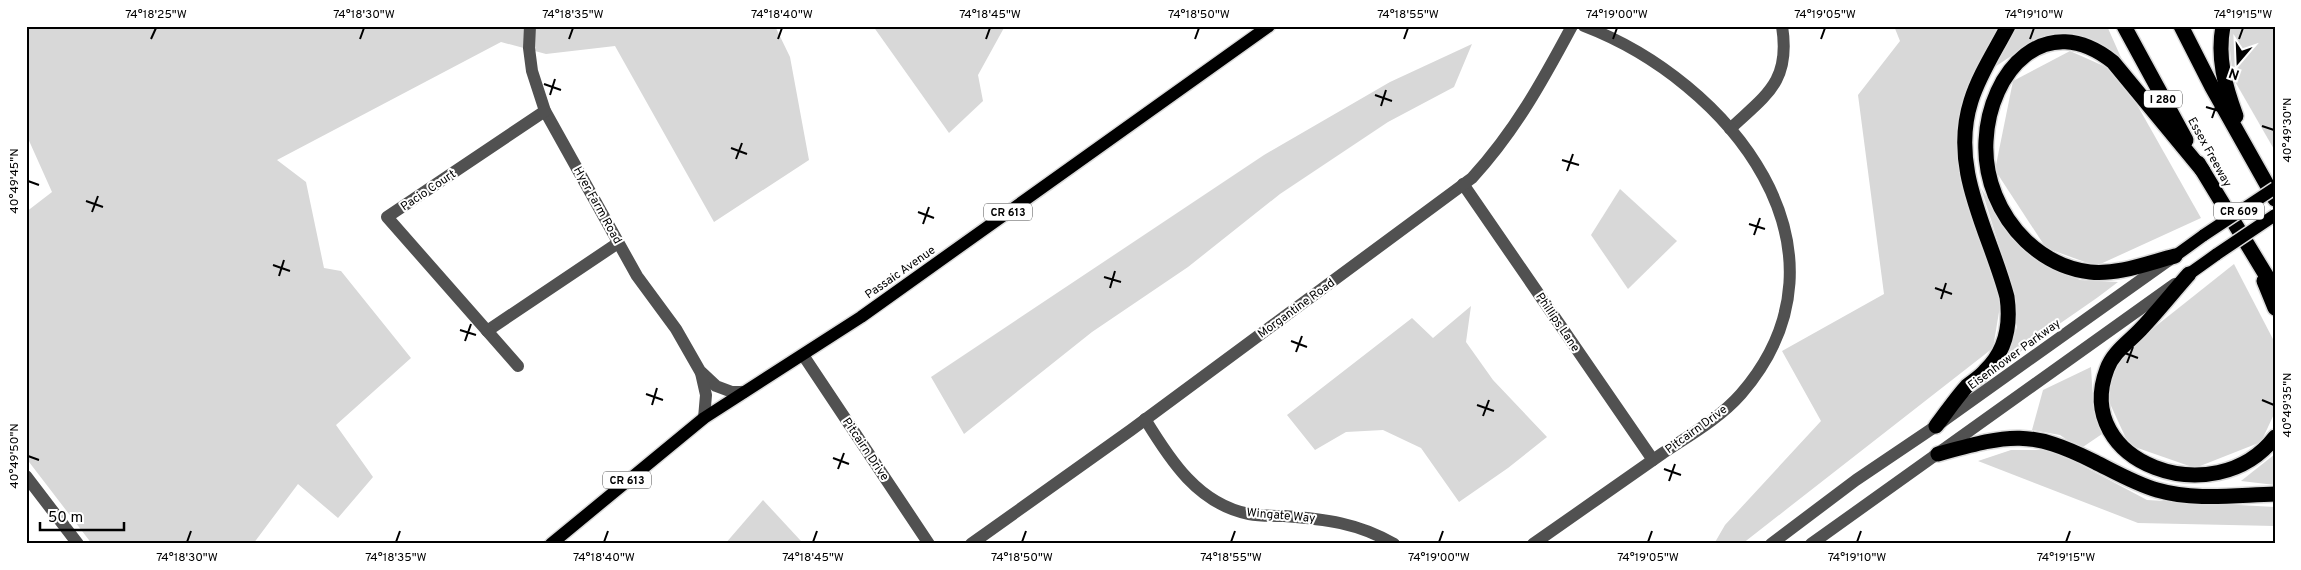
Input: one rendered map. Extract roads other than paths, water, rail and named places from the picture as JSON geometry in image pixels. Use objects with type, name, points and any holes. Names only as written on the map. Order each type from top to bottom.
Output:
[{"type":"highway","points":[[1936,426],[1967,387],[1986,371],[1995,360],[2007,335],[2008,296],[1972,195],[1964,147],[1967,117],[1976,86],[2008,26]]},
{"type":"highway","name":"Essex Freeway","points":[[2124,26],[2203,171],[2275,290]]},
{"type":"highway","points":[[2180,26],[2212,88],[2275,200]]},
{"type":"highway","points":[[2223,26],[2220,55],[2226,87],[2253,159]]},
{"type":"highway","points":[[2175,256],[2123,270],[2091,272],[2062,265],[2031,246],[2012,226],[1996,198],[1991,183],[1986,141],[1994,100],[2006,75],[2015,63],[2034,48],[2058,42],[2087,45],[2099,51],[2113,62],[2203,171]]},
{"type":"highway","points":[[2256,261],[2275,308]]},
{"type":"highway","points":[[2189,274],[2111,360],[2104,378],[2101,398],[2103,413],[2110,429],[2125,448],[2137,458],[2160,469],[2186,476],[2210,475],[2236,468],[2259,455],[2275,438]]},
{"type":"highway","points":[[1938,454],[1989,441],[2025,437],[2044,440],[2062,446],[2139,484],[2158,490],[2195,497],[2275,494]]},
{"type":"main road","name":"Passaic Avenue","points":[[551,544],[704,418],[868,312],[1269,26]]},
{"type":"main road","name":"Eisenhower Parkway","points":[[2175,256],[2275,188]]},
{"type":"main road","name":"CR 609","points":[[2189,274],[2275,214]]},
{"type":"street","name":"Hyer Farm Road","points":[[530,26],[529,48],[532,71],[545,111],[618,243],[638,276],[676,330],[700,371],[706,395],[704,418]]},
{"type":"street","name":"Morgantine Road","points":[[971,544],[1145,419],[1463,184],[1492,155],[1515,125],[1538,90],[1572,26]]},
{"type":"street","name":"Pitcairn Drive","points":[[1533,544],[1710,421],[1740,395],[1768,355],[1784,308],[1789,269],[1785,230],[1780,211],[1764,175],[1730,129],[1696,94],[1668,71],[1638,51],[1584,26]]},
{"type":"street","points":[[1730,129],[1775,84],[1784,53],[1782,26]]},
{"type":"street","name":"Pacio Court","points":[[518,366],[387,217],[545,111]]},
{"type":"street","name":"Phillips Lane","points":[[1463,184],[1653,460]]},
{"type":"street","points":[[487,331],[618,243]]},
{"type":"street","name":"Eisenhower Parkway","points":[[1771,544],[1856,480],[1936,426],[2175,256]]},
{"type":"street","points":[[1811,544],[2189,274]]},
{"type":"street","name":"Pitcairn Drive","points":[[803,354],[929,544]]},
{"type":"street","name":"Hyer Farm Road","points":[[700,371],[716,386],[732,392],[744,392]]},
{"type":"street","name":"Wingate Way","points":[[1145,419],[1166,455],[1180,472],[1196,487],[1221,504],[1249,514],[1323,519],[1348,524],[1379,535],[1394,544]]},
{"type":"street","points":[[26,476],[78,544]]}]
